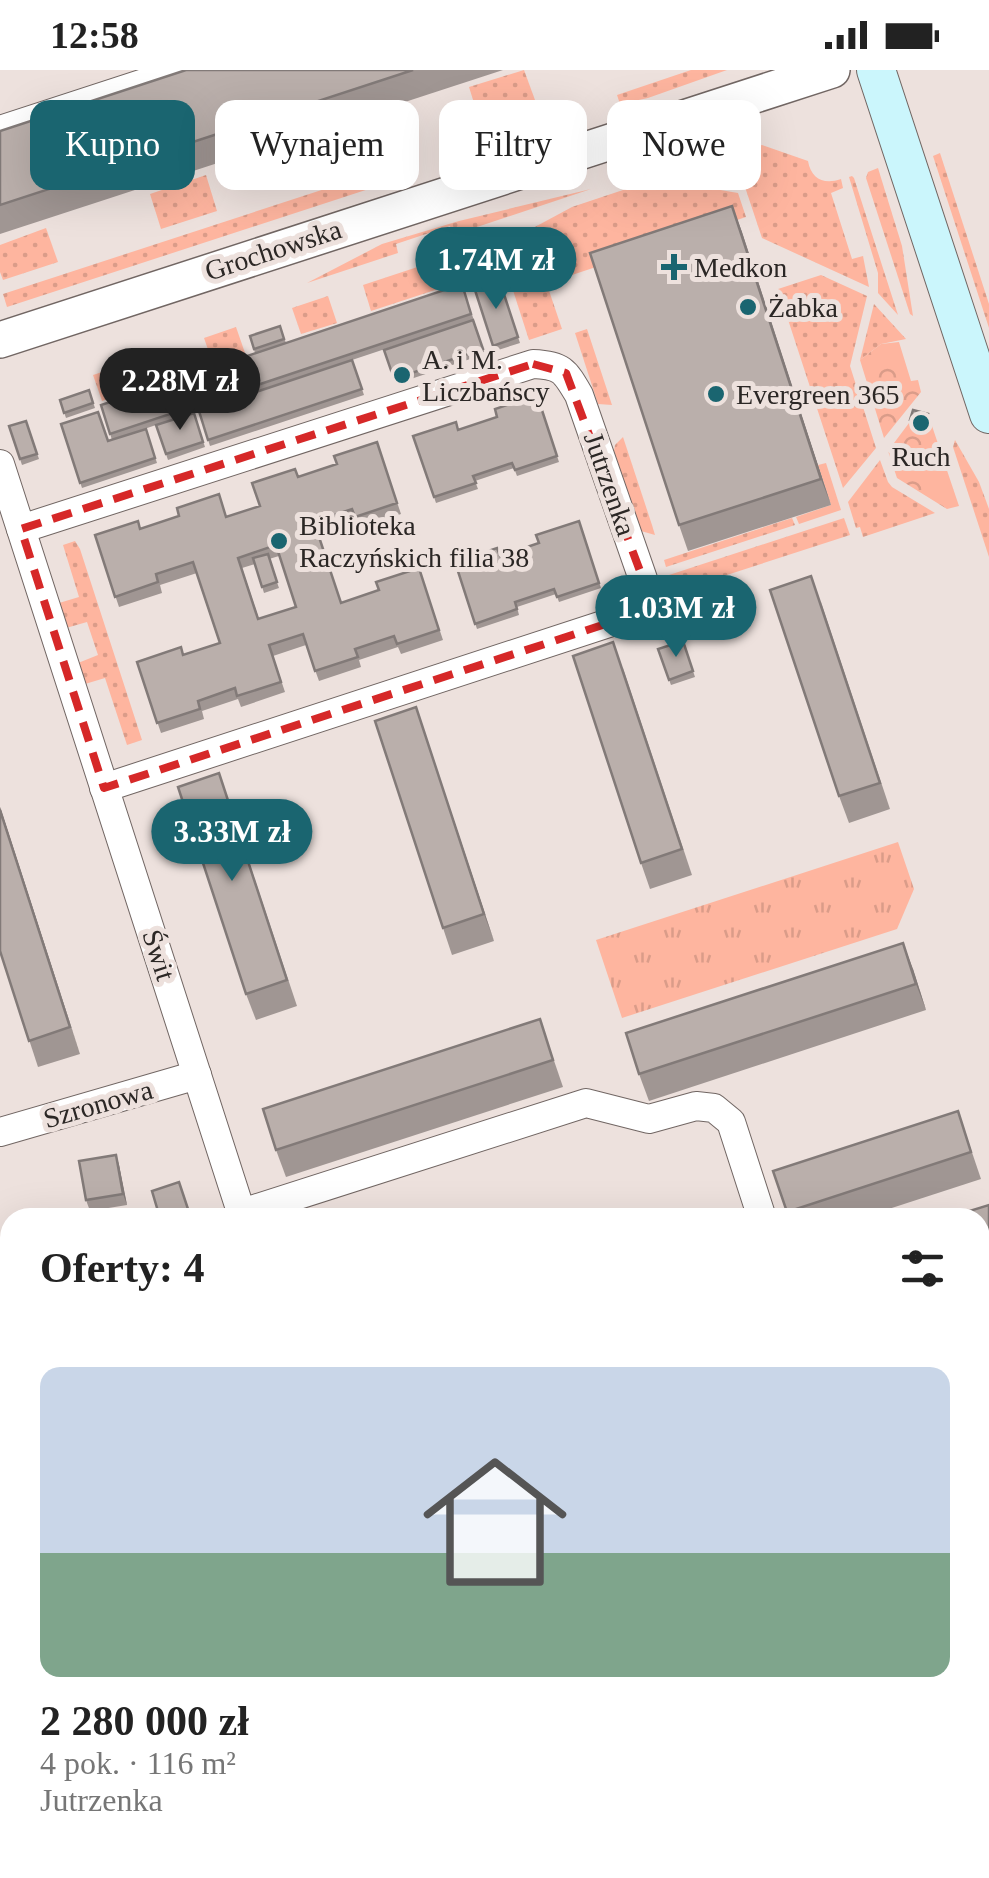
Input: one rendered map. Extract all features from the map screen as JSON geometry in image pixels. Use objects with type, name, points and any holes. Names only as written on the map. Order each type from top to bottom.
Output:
[{"type":"main road","points":[[876,70],[989,414]]},
{"type":"street","points":[[0,130],[184,70]]},
{"type":"street","name":"Grochowska","points":[[0,340],[832,70]]},
{"type":"street","name":"Jutrzenka","points":[[22,529],[533,364],[552,364],[566,373],[579,395],[643,579],[640,603],[618,620],[104,788]]},
{"type":"street","name":"Świt","points":[[0,464],[240,1208]]},
{"type":"street","name":"Szronowa","points":[[0,1132],[197,1075]]},
{"type":"street","points":[[264,1208],[586,1103],[649,1120],[696,1106],[714,1108],[730,1122],[759,1208]]},
{"type":"highlighted area","points":[[533,364],[566,373],[643,579],[640,603],[618,620],[104,788],[21,529]]},
{"type":"green space","points":[[524,70],[535,100],[473,100],[469,87]]},
{"type":"green space","points":[[691,70],[727,70],[648,98],[619,100],[617,95]]},
{"type":"green space","points":[[761,145],[808,161],[819,179],[841,179],[843,188],[831,193],[852,259],[863,256],[869,287],[762,238],[746,190],[761,190]]},
{"type":"green space","points":[[940,153],[989,304],[989,328],[933,156]]},
{"type":"green space","points":[[878,168],[902,246],[913,316],[866,178],[868,172]]},
{"type":"green space","points":[[206,175],[217,211],[161,229],[150,194],[195,190],[195,179]]},
{"type":"green space","points":[[852,176],[898,315],[878,293],[878,273],[849,177]]},
{"type":"green space","points":[[591,189],[453,235],[450,226],[396,244],[398,253],[307,283],[382,244],[459,221]]},
{"type":"green space","points":[[322,190],[366,190],[7,307],[3,294]]},
{"type":"green space","points":[[623,190],[720,190],[738,193],[746,217],[551,282],[533,228],[572,207]]},
{"type":"green space","points":[[46,228],[58,262],[3,280],[0,245]]},
{"type":"green space","points":[[529,230],[537,256],[505,266],[496,241]]},
{"type":"green space","points":[[487,244],[496,270],[371,311],[363,285]]},
{"type":"green space","points":[[542,270],[562,329],[529,340],[510,281]]},
{"type":"green space","points":[[821,275],[867,296],[850,366],[876,448],[843,488],[778,289]]},
{"type":"green space","points":[[328,296],[337,323],[301,334],[292,308]]},
{"type":"green space","points":[[874,304],[906,339],[881,344],[860,360]]},
{"type":"green space","points":[[236,327],[245,353],[213,364],[204,338]]},
{"type":"green space","points":[[587,329],[612,405],[598,404],[575,333]]},
{"type":"green space","points":[[899,342],[911,381],[918,380],[921,392],[884,438],[860,360],[881,344]]},
{"type":"green space","points":[[132,362],[141,387],[102,401],[93,375]]},
{"type":"green space","points":[[915,415],[927,430],[930,420],[959,506],[947,509],[897,478],[888,451]]},
{"type":"green space","points":[[623,437],[655,535],[641,531],[614,451]]},
{"type":"green space","points":[[955,440],[989,509],[989,557],[953,447]]},
{"type":"green space","points":[[880,460],[892,487],[935,513],[863,537],[848,502]]},
{"type":"green space","points":[[826,463],[841,510],[799,524],[796,517],[831,505],[818,465]]},
{"type":"green space","points":[[792,518],[795,525],[666,567],[664,560]]},
{"type":"green space","points":[[844,518],[850,535],[696,585],[672,585],[669,575]]},
{"type":"green space","points":[[75,541],[142,740],[127,745],[105,678],[85,684],[78,663],[98,655],[87,622],[66,628],[59,603],[79,597],[63,545]]},
{"type":"green space","points":[[898,842],[914,889],[897,929],[622,1018],[596,940]]},
{"type":"building","points":[[186,70],[413,70],[321,100],[215,100],[215,135],[195,141],[195,100],[95,100]]},
{"type":"building","points":[[30,121],[30,190],[46,190],[0,205],[0,131]]},
{"type":"building","name":"Evergreen 365","points":[[732,206],[821,479],[679,525],[590,253]]},
{"type":"building","points":[[499,279],[518,337],[493,346],[474,287]]},
{"type":"building","points":[[462,284],[471,314],[110,434],[101,405]]},
{"type":"building","points":[[473,320],[483,349],[394,379],[384,350]]},
{"type":"building","points":[[280,326],[284,339],[254,349],[250,336]]},
{"type":"building","points":[[204,351],[208,365],[180,374],[176,361]]},
{"type":"building","points":[[352,360],[362,389],[208,440],[199,411]]},
{"type":"building","points":[[171,362],[176,376],[146,385],[142,372]]},
{"type":"building","points":[[89,390],[93,403],[64,413],[60,400]]},
{"type":"building","points":[[537,395],[557,456],[515,470],[512,463],[473,476],[476,483],[434,497],[413,436],[456,422],[458,430],[497,417],[495,409]]},
{"type":"building","points":[[913,410],[928,414],[925,425],[910,420]]},
{"type":"building","points":[[98,412],[108,441],[146,429],[155,458],[80,483],[61,424]]},
{"type":"building","points":[[194,413],[203,442],[166,454],[156,425]]},
{"type":"building","points":[[26,421],[37,454],[20,459],[9,426]]},
{"type":"building","points":[[377,442],[397,503],[355,517],[352,509],[314,522],[341,603],[379,590],[376,582],[419,568],[439,630],[397,644],[394,636],[355,649],[358,657],[315,671],[303,634],[269,645],[281,682],[237,696],[235,688],[198,701],[200,709],[157,723],[137,662],[181,647],[183,655],[220,643],[193,562],[156,574],[158,582],[115,597],[95,535],[138,521],[140,529],[179,516],[177,508],[219,494],[226,517],[260,506],[252,483],[295,469],[298,477],[337,464],[334,456]],"holes":[[[276,545],[296,607],[258,619],[238,558]]]},
{"type":"building","points":[[579,521],[599,583],[557,597],[554,589],[515,602],[517,609],[475,624],[455,562],[497,548],[500,556],[539,543],[536,535]]},
{"type":"building","points":[[268,554],[277,582],[262,587],[253,558]]},
{"type":"building","points":[[811,576],[880,783],[839,796],[770,590]]},
{"type":"building","points":[[683,641],[693,671],[669,680],[658,649]]},
{"type":"building","points":[[613,642],[682,849],[641,863],[573,656]]},
{"type":"building","points":[[416,707],[484,914],[443,928],[375,721]]},
{"type":"building","points":[[219,773],[287,980],[246,994],[178,787]]},
{"type":"building","points":[[0,810],[70,1027],[29,1041],[0,951]]},
{"type":"building","points":[[903,943],[916,984],[639,1074],[626,1033]]},
{"type":"building","points":[[540,1019],[553,1060],[276,1150],[263,1109]]},
{"type":"building","points":[[958,1111],[971,1152],[799,1208],[786,1208],[773,1171]]},
{"type":"building","points":[[116,1155],[123,1194],[86,1200],[79,1161]]},
{"type":"building","points":[[179,1182],[188,1208],[157,1208],[152,1191]]},
{"type":"place","name":"Medkon","points":[[674,267]]},
{"type":"place","name":"Żabka","points":[[748,307]]},
{"type":"place","name":"A. i M. Liczbańscy","points":[[402,375]]},
{"type":"place","name":"Evergreen 365","points":[[716,394]]},
{"type":"place","name":"Ruch","points":[[921,423]]},
{"type":"place","name":"Biblioteka Raczyńskich filia 38","points":[[279,541]]}]
